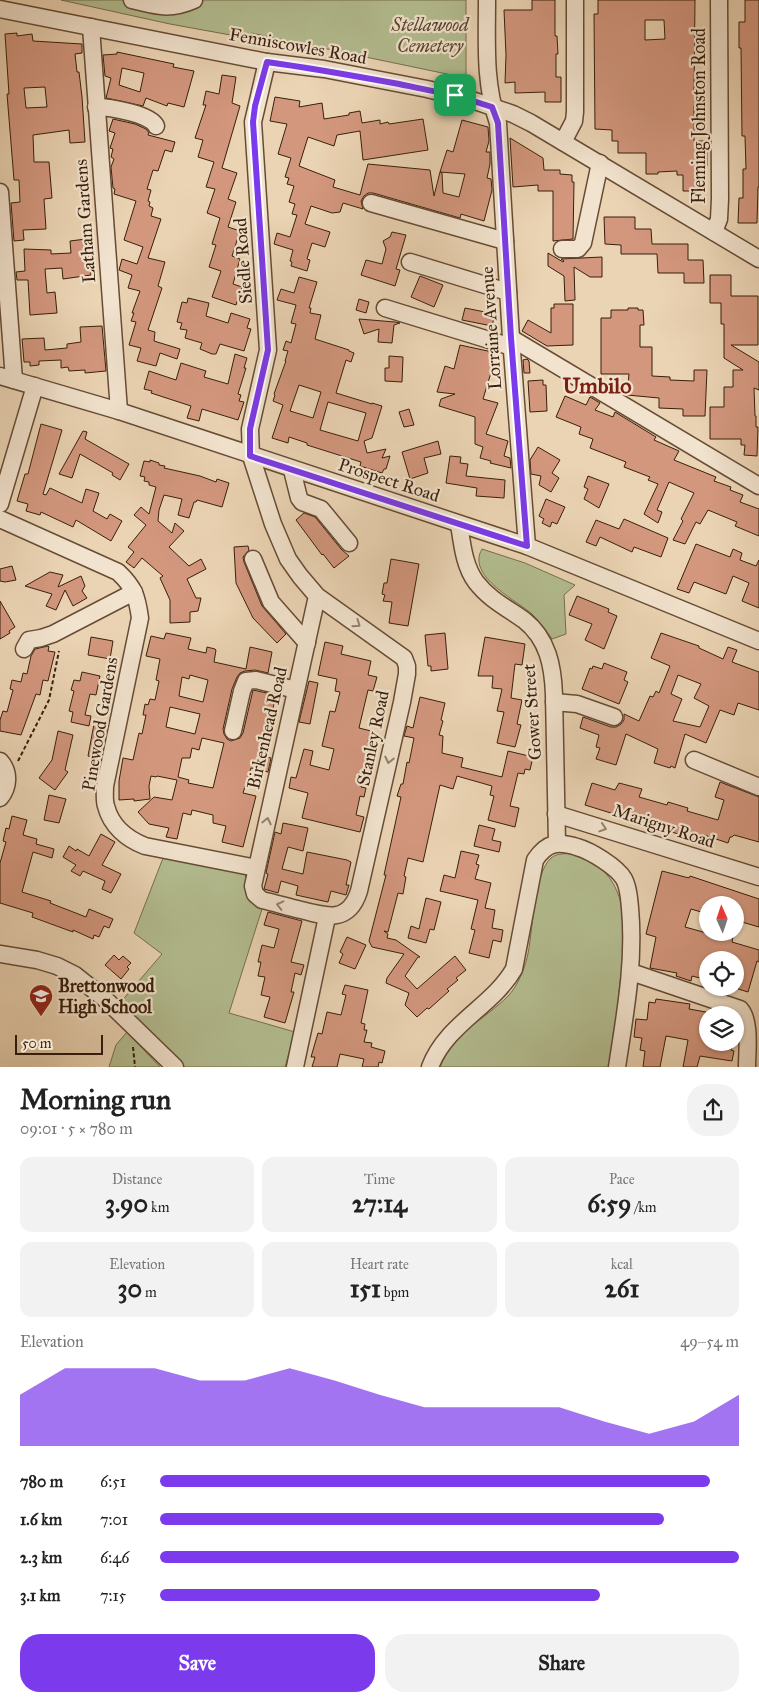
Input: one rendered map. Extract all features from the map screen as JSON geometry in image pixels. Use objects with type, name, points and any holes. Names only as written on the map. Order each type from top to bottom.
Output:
[{"type":"street","points":[[132,0],[166,8],[178,7],[194,0]]},
{"type":"street","name":"Lorraine Avenue","points":[[487,0],[487,70],[492,107],[498,123],[508,292],[527,546]]},
{"type":"street","points":[[563,142],[574,121],[575,112],[575,0]]},
{"type":"street","name":"Fleming Johnston Road","points":[[714,232],[719,218],[720,206],[719,0]]},
{"type":"street","name":"Fenniscowles Road","points":[[0,9],[267,62],[324,69],[427,89],[455,95],[492,107],[531,123],[759,260]]},
{"type":"street","name":"Latham Gardens","points":[[91,27],[119,411]]},
{"type":"street","name":"Siedle Road","points":[[250,456],[250,429],[268,350],[253,122],[255,106],[267,62]]},
{"type":"street","points":[[96,106],[111,107],[151,120],[156,126]]},
{"type":"street","points":[[562,249],[578,249],[583,244],[600,163]]},
{"type":"street","points":[[0,192],[7,378]]},
{"type":"street","points":[[371,203],[505,241]]},
{"type":"street","points":[[410,262],[508,292]]},
{"type":"street","points":[[385,308],[512,343],[759,486]]},
{"type":"street","name":"Prospect Road","points":[[7,378],[119,411],[292,470],[527,546],[759,640]]},
{"type":"street","points":[[0,504],[35,386]]},
{"type":"street","name":"Stanley Road","points":[[250,456],[273,524],[288,558],[317,596],[404,658],[407,666],[402,702],[358,896],[349,909],[327,917]]},
{"type":"street","points":[[292,470],[299,498],[302,502],[321,509],[349,543]]},
{"type":"street","name":"Pinewood Gardens","points":[[0,519],[118,572],[131,584],[138,599],[140,618],[105,786],[106,806],[113,822],[132,841],[145,846],[256,868]]},
{"type":"street","name":"Gower Street","points":[[460,524],[465,558],[475,581],[503,607],[533,628],[545,646],[552,672],[554,702],[557,843]]},
{"type":"street","points":[[253,559],[271,602],[307,643]]},
{"type":"street","points":[[24,648],[29,640],[53,634],[134,592]]},
{"type":"street","name":"Birkenhead Road","points":[[256,868],[317,596]]},
{"type":"street","points":[[234,731],[242,691],[246,681],[256,680],[296,690]]},
{"type":"street","points":[[554,702],[577,704],[614,717]]},
{"type":"street","points":[[694,760],[759,786]]},
{"type":"street","points":[[0,798],[8,784],[4,768]]},
{"type":"street","name":"Marigny Road","points":[[556,814],[759,877]]},
{"type":"street","points":[[430,1067],[454,1030],[496,993],[507,981],[514,969],[536,860],[542,850],[557,843],[571,845],[591,853],[618,872],[624,880],[628,895],[632,933],[630,972],[617,1067]]},
{"type":"street","points":[[256,868],[253,886],[255,894],[262,900],[327,917],[295,1067]]},
{"type":"street","points":[[0,954],[37,960],[57,966],[75,975],[105,998],[175,1067]]},
{"type":"street","points":[[630,972],[740,1009],[744,1013],[746,1023],[747,1067]]},
{"type":"path","points":[[4,768],[20,757],[49,700],[59,651]]},
{"type":"green space","name":"Stellawood Cemetery","points":[[61,0],[466,0],[466,78],[251,33],[247,38],[170,24]]},
{"type":"green space","points":[[482,549],[525,563],[575,585],[564,595],[566,634],[552,639],[532,614],[487,578],[481,569],[479,559]]},
{"type":"green space","points":[[573,853],[602,869],[614,885],[623,910],[624,951],[612,1067],[440,1067],[453,1044],[470,1027],[499,1005],[514,988],[527,958],[540,877],[545,866],[553,856]]},
{"type":"green space","points":[[163,858],[245,873],[247,894],[251,901],[262,909],[229,1013],[295,1032],[285,1067],[185,1067],[120,1003],[162,954],[134,933]]},
{"type":"green space","points":[[127,1032],[160,1067],[109,1067],[116,1045]]},
{"type":"building","points":[[532,0],[555,0],[555,36],[557,36],[558,54],[556,54],[556,77],[561,77],[561,102],[545,102],[545,92],[515,93],[515,82],[505,83],[504,10],[532,10]]},
{"type":"building","points":[[598,0],[695,0],[694,93],[698,93],[698,105],[694,105],[694,141],[707,141],[707,166],[704,166],[703,194],[692,194],[692,191],[683,191],[683,175],[677,175],[677,171],[646,174],[646,153],[618,153],[618,141],[612,141],[612,130],[595,129],[594,14],[598,14]],"holes":[[[645,20],[664,20],[665,39],[645,40]]]},
{"type":"building","points":[[745,0],[759,0],[759,187],[757,223],[738,223],[739,198],[743,198],[743,169],[746,169],[745,136],[742,136],[741,48],[739,48],[739,22],[745,22]]},
{"type":"building","points":[[17,33],[17,36],[32,34],[33,41],[82,44],[82,53],[75,54],[82,97],[85,142],[70,143],[69,130],[33,135],[34,162],[49,162],[52,198],[44,199],[46,229],[23,230],[24,240],[14,241],[11,203],[20,202],[19,180],[14,180],[7,94],[9,94],[5,34]],"holes":[[[45,87],[47,107],[26,108],[24,88]]]},
{"type":"building","points":[[117,52],[174,64],[173,67],[194,71],[184,107],[168,103],[167,106],[146,98],[143,106],[106,98],[111,78],[105,76],[103,55],[117,54]],"holes":[[[122,68],[144,73],[140,92],[119,85]]]},
{"type":"building","points":[[222,75],[236,77],[232,103],[240,106],[222,168],[237,173],[228,199],[236,202],[228,227],[240,231],[232,256],[240,259],[233,284],[242,287],[236,305],[212,297],[221,271],[209,267],[216,245],[212,244],[220,218],[207,213],[215,189],[206,187],[214,162],[198,157],[203,140],[195,138],[206,105],[203,105],[206,91],[219,94]]},
{"type":"building","points":[[275,97],[300,101],[299,107],[322,103],[324,119],[349,115],[349,113],[360,111],[362,123],[380,120],[380,124],[388,122],[389,124],[423,119],[428,150],[363,160],[360,131],[337,135],[334,146],[308,137],[299,166],[335,180],[333,187],[360,195],[368,164],[430,170],[434,196],[440,172],[447,150],[453,152],[462,120],[488,127],[489,141],[486,152],[490,152],[490,164],[487,178],[491,179],[492,190],[484,221],[461,214],[460,218],[373,193],[368,193],[364,196],[361,201],[363,209],[343,203],[340,212],[332,213],[311,206],[305,224],[330,232],[325,247],[312,243],[307,259],[310,260],[307,271],[291,266],[292,262],[290,261],[293,250],[274,244],[277,233],[290,237],[297,215],[292,214],[295,204],[289,202],[294,186],[287,184],[289,178],[285,177],[291,158],[278,154],[287,124],[270,121]],"holes":[[[440,172],[465,174],[459,197],[443,193],[442,173]]]},
{"type":"building","points":[[113,119],[135,124],[146,129],[149,133],[148,135],[175,142],[172,152],[165,150],[158,171],[153,170],[147,189],[151,190],[148,201],[150,202],[149,206],[153,208],[151,216],[161,219],[148,258],[165,262],[158,286],[162,288],[148,330],[155,332],[154,341],[180,349],[177,359],[160,353],[156,366],[137,361],[141,348],[129,345],[136,322],[131,321],[134,313],[132,313],[140,291],[128,288],[132,275],[119,270],[122,259],[137,264],[143,247],[124,240],[136,201],[114,194],[115,189],[113,188],[111,167],[114,159],[111,157],[113,149],[110,148],[115,133],[109,131]]},
{"type":"building","points":[[510,138],[543,158],[544,170],[560,170],[560,174],[572,175],[572,182],[574,182],[573,239],[553,241],[553,191],[538,191],[538,185],[513,187]]},
{"type":"building","points":[[604,217],[635,217],[635,229],[651,229],[652,244],[688,244],[688,260],[703,260],[704,283],[684,283],[684,273],[658,273],[657,254],[621,254],[621,245],[605,244]]},
{"type":"building","points":[[392,232],[406,235],[396,269],[400,270],[395,286],[361,275],[366,260],[382,264],[386,249],[383,241],[390,237]]},
{"type":"building","points":[[86,239],[91,275],[63,279],[62,268],[45,269],[47,293],[55,292],[57,313],[30,315],[28,280],[17,280],[16,272],[25,271],[24,249],[51,250],[51,254],[71,253],[70,241]]},
{"type":"building","points":[[548,253],[563,262],[561,259],[602,257],[602,277],[590,277],[574,267],[575,300],[565,301],[564,276],[548,266]]},
{"type":"building","points":[[710,275],[731,275],[731,296],[758,296],[758,345],[731,345],[759,362],[759,390],[754,388],[756,427],[758,427],[757,456],[744,455],[745,445],[741,445],[741,439],[710,439],[710,407],[724,407],[724,387],[733,387],[733,370],[743,370],[724,358],[724,324],[721,324],[721,303],[710,303]]},
{"type":"building","points":[[420,276],[443,285],[434,307],[411,297]]},
{"type":"building","points":[[299,277],[317,282],[309,308],[311,308],[310,313],[321,315],[315,339],[354,353],[351,362],[346,360],[336,393],[382,406],[372,438],[364,441],[367,453],[386,449],[382,458],[390,456],[386,469],[382,473],[360,466],[361,462],[307,445],[307,443],[289,437],[288,443],[272,438],[283,405],[273,401],[288,351],[283,350],[286,341],[291,343],[296,324],[291,323],[296,305],[277,300],[281,289],[294,293]],"holes":[[[299,385],[321,392],[313,418],[290,411]],[[328,402],[366,413],[358,441],[320,430]]]},
{"type":"building","points":[[188,298],[209,303],[206,316],[228,323],[231,313],[250,319],[247,328],[251,329],[244,351],[220,344],[216,354],[212,354],[200,349],[202,343],[185,338],[187,330],[180,329],[182,323],[177,322],[182,302],[187,303]]},
{"type":"building","points":[[359,299],[369,302],[366,313],[356,310]]},
{"type":"building","points":[[554,304],[573,304],[573,345],[547,346],[522,331],[528,320],[551,333],[551,308],[554,308]]},
{"type":"building","points":[[465,308],[495,314],[492,326],[462,320]]},
{"type":"building","points":[[628,308],[643,310],[644,325],[640,325],[640,347],[652,347],[652,376],[670,377],[670,380],[694,381],[694,370],[707,370],[705,416],[683,416],[683,409],[659,408],[659,398],[627,395],[629,374],[601,374],[601,318],[611,318],[611,310],[628,310]]},
{"type":"building","points":[[359,319],[400,323],[394,325],[392,343],[378,342],[379,329],[364,334]]},
{"type":"building","points":[[102,326],[106,371],[85,373],[85,370],[69,371],[68,367],[61,368],[61,360],[39,361],[39,365],[30,366],[30,362],[24,362],[22,339],[44,338],[45,350],[67,348],[67,344],[81,342],[80,327]]},
{"type":"building","points":[[460,345],[497,353],[483,399],[498,403],[486,434],[508,441],[504,456],[510,458],[511,468],[490,463],[491,461],[480,458],[483,447],[475,444],[475,417],[439,406],[441,399],[455,394],[437,392],[445,366],[454,369]]},
{"type":"building","points":[[235,354],[247,358],[238,394],[241,395],[239,401],[244,402],[238,420],[202,409],[199,421],[187,418],[191,406],[144,389],[149,371],[176,380],[181,363],[206,371],[204,377],[228,384]]},
{"type":"building","points":[[389,356],[403,357],[402,382],[385,381],[385,368],[389,368]]},
{"type":"building","points":[[527,359],[529,361],[530,373],[524,373],[523,360]]},
{"type":"building","points":[[543,380],[543,385],[546,385],[547,411],[530,412],[528,381]]},
{"type":"building","points":[[565,396],[586,405],[590,397],[600,403],[595,410],[613,417],[615,412],[656,437],[654,440],[679,451],[674,460],[716,477],[714,481],[731,487],[730,490],[743,495],[740,502],[759,509],[759,536],[735,526],[737,522],[708,510],[700,524],[696,522],[685,544],[673,540],[694,493],[669,482],[657,510],[662,512],[658,523],[644,514],[658,484],[648,480],[650,477],[624,467],[626,462],[590,448],[593,439],[579,434],[581,427],[556,417]]},
{"type":"building","points":[[409,409],[414,425],[404,427],[399,412]]},
{"type":"building","points":[[41,424],[62,430],[43,494],[46,495],[50,488],[82,503],[86,489],[99,493],[93,511],[107,519],[110,514],[122,521],[111,541],[76,520],[73,527],[41,512],[40,515],[26,511],[28,504],[17,501],[25,474],[28,474]]},
{"type":"building","points":[[83,431],[87,432],[85,439],[129,464],[120,480],[112,475],[113,473],[80,454],[72,478],[59,474]]},
{"type":"building","points":[[438,441],[441,454],[424,458],[428,473],[410,479],[402,452]]},
{"type":"building","points":[[538,447],[560,460],[552,473],[559,478],[551,492],[539,485],[541,476],[531,474],[530,460]]},
{"type":"building","points":[[450,456],[461,457],[460,463],[468,464],[466,476],[505,480],[504,498],[476,496],[477,488],[446,483]]},
{"type":"building","points":[[150,460],[165,466],[164,468],[200,476],[216,482],[217,479],[229,483],[222,507],[197,500],[194,502],[189,518],[178,515],[182,499],[164,495],[159,510],[158,521],[172,533],[175,523],[184,531],[169,547],[189,566],[201,559],[206,569],[187,579],[196,598],[201,598],[198,611],[190,612],[190,622],[170,623],[170,600],[160,578],[163,576],[142,558],[134,568],[126,562],[134,552],[128,547],[146,525],[134,515],[141,507],[149,514],[156,487],[149,485],[149,482],[144,481],[145,477],[140,476],[144,461],[150,462]]},
{"type":"building","points":[[588,476],[609,484],[599,508],[584,499],[588,489],[584,487]]},
{"type":"building","points":[[546,499],[565,507],[557,524],[552,522],[550,527],[542,523],[544,519],[539,516]]},
{"type":"building","points":[[304,513],[315,517],[349,556],[334,568],[296,520]]},
{"type":"building","points":[[624,519],[668,538],[661,557],[634,547],[632,552],[600,537],[596,546],[586,542],[596,520],[619,529]]},
{"type":"building","points":[[696,544],[730,557],[733,549],[742,553],[740,560],[756,566],[759,560],[759,608],[742,601],[749,583],[733,576],[726,594],[694,582],[689,593],[677,589]]},
{"type":"building","points":[[248,546],[249,550],[243,557],[244,562],[262,606],[286,634],[277,643],[253,618],[236,583],[234,547]]},
{"type":"building","points":[[391,559],[419,564],[408,626],[389,623],[392,602],[383,601],[385,595],[382,594],[384,583],[387,583]]},
{"type":"building","points":[[12,566],[16,580],[0,581],[0,569]]},
{"type":"building","points":[[50,572],[63,575],[58,587],[81,576],[85,586],[82,591],[87,598],[73,606],[65,590],[56,610],[46,606],[52,594],[25,586]]},
{"type":"building","points":[[577,596],[609,609],[608,612],[617,616],[604,649],[585,640],[592,624],[569,615]]},
{"type":"building","points":[[0,601],[15,627],[9,631],[10,633],[0,639]]},
{"type":"building","points":[[166,633],[191,638],[188,649],[206,653],[207,647],[215,649],[214,662],[246,669],[250,647],[272,652],[268,673],[255,670],[245,671],[237,677],[232,689],[223,729],[227,739],[231,741],[240,738],[243,733],[253,690],[276,695],[262,756],[271,758],[268,772],[251,768],[243,793],[256,796],[243,847],[222,842],[226,826],[213,823],[213,815],[192,810],[191,815],[183,813],[177,839],[166,837],[169,828],[149,824],[138,812],[154,797],[172,800],[177,780],[151,776],[149,786],[150,799],[119,800],[119,781],[123,758],[133,760],[139,733],[142,734],[146,715],[143,715],[145,704],[148,705],[150,699],[155,700],[159,681],[156,680],[160,659],[146,656],[151,636],[164,639]],"holes":[[[190,675],[208,680],[203,702],[179,696],[182,677],[189,679]],[[170,707],[200,714],[195,734],[166,727]],[[202,738],[224,743],[213,788],[188,783],[189,780],[178,777],[182,758],[190,758],[192,748],[199,750]]]},
{"type":"building","points":[[445,633],[448,669],[431,671],[431,666],[428,666],[425,635]]},
{"type":"building","points":[[661,633],[699,646],[699,648],[723,659],[728,647],[737,650],[732,662],[759,672],[759,710],[738,703],[734,715],[720,710],[706,743],[685,734],[675,768],[654,763],[658,749],[626,734],[616,765],[596,759],[600,748],[596,747],[599,735],[580,728],[583,717],[611,727],[621,724],[624,720],[624,714],[639,721],[650,696],[653,697],[656,691],[659,693],[670,666],[651,658]],"holes":[[[678,675],[701,684],[694,698],[709,706],[700,727],[673,721],[682,699],[671,694]]]},
{"type":"building","points":[[91,637],[113,641],[110,659],[88,655]]},
{"type":"building","points":[[485,637],[525,644],[522,665],[515,664],[511,698],[522,700],[517,724],[521,725],[515,747],[497,743],[504,712],[497,711],[502,689],[492,688],[493,676],[478,676]]},
{"type":"building","points":[[325,642],[343,646],[341,654],[371,661],[368,675],[377,677],[373,691],[368,690],[359,728],[371,731],[368,742],[371,743],[361,787],[366,788],[364,797],[360,796],[356,815],[364,817],[360,832],[302,818],[308,793],[289,788],[291,777],[296,778],[304,749],[313,751],[310,765],[329,770],[334,749],[322,746],[330,711],[335,712],[340,692],[335,691],[337,679],[318,675]]},
{"type":"building","points":[[48,646],[48,651],[55,652],[48,681],[43,680],[40,695],[36,694],[21,735],[0,731],[0,720],[3,711],[7,712],[13,690],[10,689],[12,680],[21,682],[23,673],[27,674],[31,656],[35,649]]},
{"type":"building","points":[[604,663],[627,672],[624,680],[628,682],[619,704],[582,689],[590,668],[592,669],[593,666],[602,669]]},
{"type":"building","points":[[82,672],[100,676],[96,695],[90,694],[85,715],[91,716],[89,726],[71,722],[73,712],[69,711],[74,691],[71,690],[74,680],[80,681]]},
{"type":"building","points":[[309,681],[318,683],[310,724],[299,722]]},
{"type":"building","points":[[420,697],[445,703],[439,735],[443,736],[442,753],[463,758],[461,767],[502,777],[508,751],[533,757],[530,770],[525,769],[524,774],[518,773],[510,806],[519,808],[515,827],[488,820],[494,796],[490,795],[492,786],[457,776],[453,789],[440,785],[423,862],[408,858],[403,894],[398,893],[388,932],[384,931],[388,934],[387,938],[396,940],[420,957],[418,957],[405,976],[417,989],[455,956],[466,970],[447,989],[449,991],[417,1017],[405,1005],[409,993],[386,983],[387,978],[404,954],[372,947],[369,941],[386,875],[384,875],[401,797],[397,796],[401,784],[403,784],[414,738],[404,736],[407,726],[413,728]]},
{"type":"building","points":[[94,724],[105,727],[99,759],[88,756]]},
{"type":"building","points":[[58,731],[73,735],[65,770],[68,772],[55,790],[39,778],[52,760]]},
{"type":"building","points":[[720,782],[759,797],[759,842],[734,835],[730,837],[728,843],[704,835],[702,842],[660,828],[661,825],[628,814],[627,818],[585,805],[592,783],[615,790],[619,783],[642,789],[639,797],[667,805],[668,802],[688,808],[687,811],[718,820],[724,800],[715,797]]},
{"type":"building","points":[[49,795],[66,799],[59,823],[44,820]]},
{"type":"building","points":[[12,816],[27,820],[23,835],[37,839],[36,844],[54,849],[52,858],[33,852],[22,892],[51,901],[50,903],[86,917],[89,909],[113,919],[109,928],[104,926],[99,937],[94,935],[93,939],[73,930],[73,932],[32,917],[33,913],[0,903],[0,863],[6,842],[3,841],[6,828],[9,829]]},
{"type":"building","points":[[283,823],[308,828],[303,851],[288,847],[282,869],[303,874],[307,852],[347,860],[351,862],[346,895],[331,891],[328,902],[296,895],[298,886],[281,881],[278,893],[264,889],[275,832],[281,834]]},
{"type":"building","points":[[479,825],[495,829],[492,840],[501,842],[499,852],[474,846]]},
{"type":"building","points":[[101,834],[115,842],[102,865],[121,874],[111,893],[102,889],[105,881],[83,871],[80,876],[71,871],[76,865],[63,857],[69,846],[89,856]]},
{"type":"building","points":[[461,851],[479,855],[476,864],[479,865],[475,879],[491,883],[485,908],[495,910],[492,928],[503,930],[501,942],[493,940],[489,958],[469,953],[475,930],[471,929],[478,900],[440,891],[444,875],[455,878]]},
{"type":"building","points":[[662,871],[689,878],[690,876],[759,899],[759,927],[744,923],[744,896],[699,896],[699,911],[691,909],[685,927],[699,931],[699,941],[732,941],[759,950],[759,962],[757,961],[748,992],[744,991],[744,951],[699,951],[699,978],[692,976],[691,981],[676,976],[677,973],[650,968],[656,937],[646,934]]},
{"type":"building","points":[[426,898],[441,902],[434,930],[430,929],[426,943],[408,938],[411,926],[419,929]]},
{"type":"building","points":[[268,912],[302,921],[291,962],[304,965],[301,975],[295,973],[291,992],[294,992],[285,1023],[264,1017],[270,997],[261,995],[265,977],[258,976],[261,962],[258,962],[262,945],[274,948],[279,929],[264,925]]},
{"type":"building","points":[[347,937],[366,945],[355,969],[339,963],[343,954],[340,952]]},
{"type":"building","points":[[114,955],[119,960],[123,956],[131,963],[121,979],[105,965]]},
{"type":"building","points":[[345,985],[368,990],[361,1023],[365,1024],[364,1030],[367,1030],[364,1042],[372,1043],[371,1047],[385,1051],[382,1063],[379,1062],[378,1067],[362,1067],[364,1059],[340,1054],[337,1067],[312,1067],[315,1057],[311,1057],[318,1033],[322,1034],[327,1012],[341,1015],[346,995],[342,994]]},
{"type":"building","points":[[656,999],[690,1004],[689,1009],[699,1011],[699,1051],[734,1051],[732,1061],[700,1056],[697,1067],[683,1067],[688,1040],[666,1036],[660,1067],[643,1067],[645,1051],[640,1050],[642,1038],[634,1037],[636,1019],[647,1020],[649,1002],[655,1003]]},
{"type":"place","name":"Brettonwood High School","points":[[41,1017]]},
{"type":"district","name":"Umbilo","points":[[597,385]]},
{"type":"route","points":[[267,62],[324,69],[455,95],[492,107],[498,123],[511,338],[527,546],[250,456],[250,429],[268,350],[253,122],[255,106],[267,62]]}]
